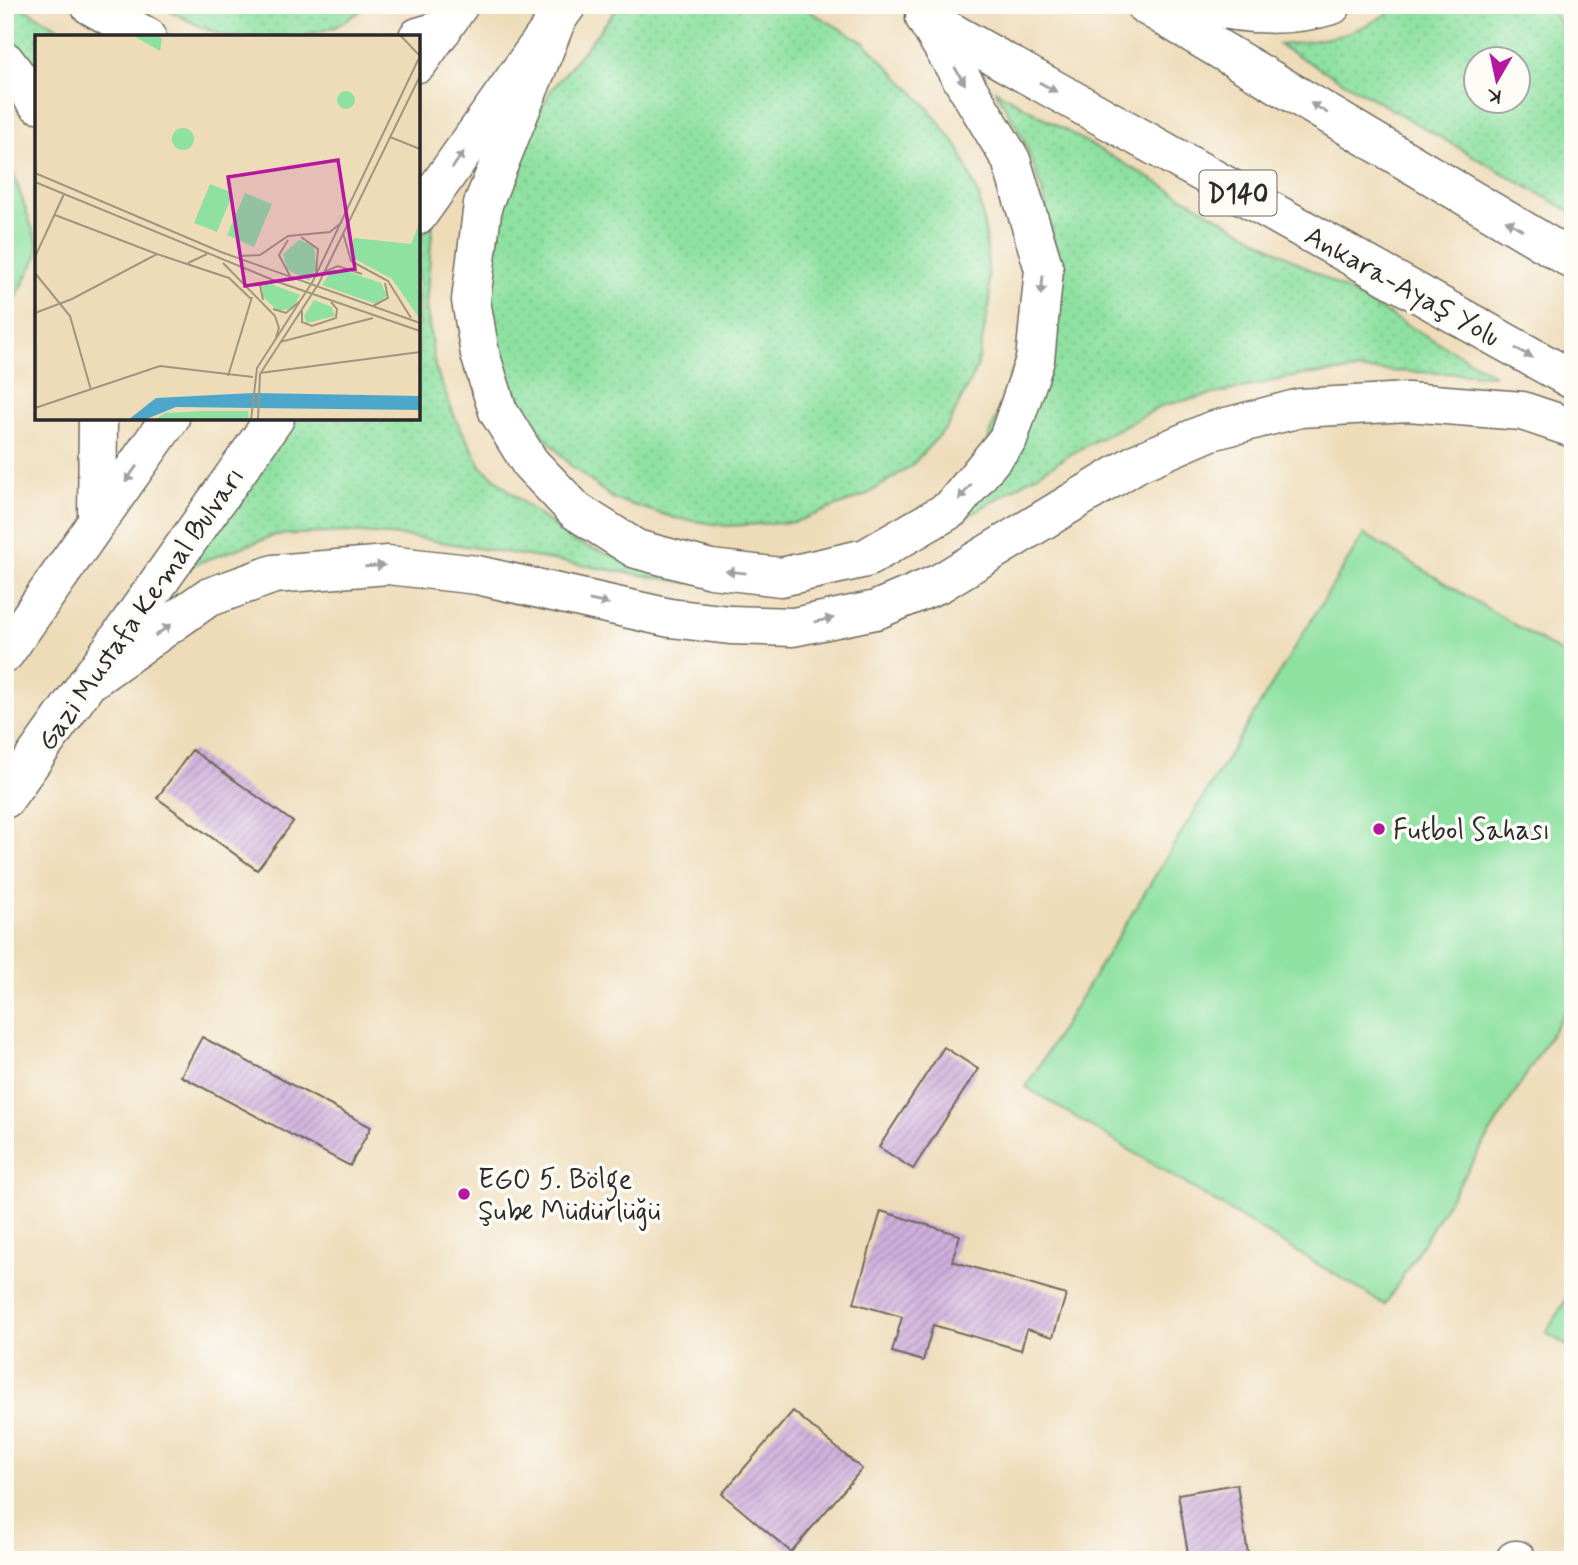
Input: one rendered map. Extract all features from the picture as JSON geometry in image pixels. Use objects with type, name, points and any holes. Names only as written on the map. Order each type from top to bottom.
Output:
[{"type":"main road","points":[[90,5],[143,35]]},
{"type":"main road","points":[[1145,5],[1573,260]]},
{"type":"main road","points":[[1206,5],[1262,13],[1310,12],[1332,5]]},
{"type":"main road","points":[[561,13],[483,204],[471,300],[480,354],[498,411],[530,463],[576,511],[636,549],[711,569],[781,577],[866,558],[950,509],[1008,439],[1035,360],[1044,269],[1011,160],[914,12]]},
{"type":"main road","name":"Ankara-Ayaş Yolu","points":[[914,12],[1573,380]]},
{"type":"main road","points":[[420,212],[561,13]]},
{"type":"main road","points":[[420,59],[439,24]]},
{"type":"main road","points":[[5,61],[35,100]]},
{"type":"main road","points":[[87,683],[207,598],[274,574],[388,565],[477,575],[670,618],[730,625],[793,627],[876,610],[940,583],[1137,463],[1211,431],[1300,408],[1408,402],[1522,411],[1573,428]]},
{"type":"main road","points":[[97,522],[98,420]]},
{"type":"main road","points":[[5,653],[169,420]]},
{"type":"main road","name":"Gazi Mustafa Kemal Bulvarı","points":[[5,799],[274,420]]},
{"type":"green space","points":[[5,5],[18,5],[70,35],[35,35],[35,67],[5,27]]},
{"type":"green space","points":[[159,5],[370,5],[335,27],[307,35],[223,35],[201,27]]},
{"type":"green space","points":[[620,5],[799,5],[865,43],[924,103],[959,148],[979,197],[986,237],[990,301],[977,367],[948,426],[911,466],[866,495],[795,522],[728,526],[675,518],[614,499],[571,466],[531,421],[501,365],[491,317],[493,262],[498,210],[511,164],[550,92]]},
{"type":"green space","points":[[1399,5],[1549,5],[1573,44],[1573,213],[1279,45],[1342,34],[1371,23]]},
{"type":"green space","points":[[995,90],[1495,375],[1361,370],[1301,375],[1164,405],[1083,447],[881,568],[975,479],[1055,246],[1041,187],[1023,138]]},
{"type":"green space","points":[[5,150],[35,236],[35,260],[5,320]]},
{"type":"green space","points":[[433,220],[426,305],[435,367],[456,420],[482,467],[575,542],[690,583],[411,537],[350,532],[276,535],[189,566],[293,420],[420,420],[420,238]]},
{"type":"green space","name":"Futbol Sahası","points":[[1364,534],[1573,660],[1573,998],[1385,1305],[1026,1087]]},
{"type":"green space","points":[[1573,1288],[1573,1349],[1546,1333]]},
{"type":"building","points":[[192,750],[293,822],[257,870],[157,798]]},
{"type":"building","points":[[202,1037],[371,1127],[350,1166],[181,1076]]},
{"type":"building","points":[[944,1047],[978,1069],[913,1169],[879,1147]]},
{"type":"building","points":[[881,1211],[960,1235],[952,1261],[1066,1295],[1053,1337],[1027,1329],[1021,1350],[933,1325],[923,1361],[892,1352],[902,1317],[854,1303]]},
{"type":"building","points":[[793,1411],[862,1469],[791,1552],[722,1494]]},
{"type":"building","points":[[1237,1484],[1249,1560],[1189,1560],[1178,1494]]},
{"type":"place","name":"Futbol Sahası","points":[[1379,829]]},
{"type":"place","name":"EGO 5. Bölge Şube Müdürlüğü","points":[[464,1194]]}]
